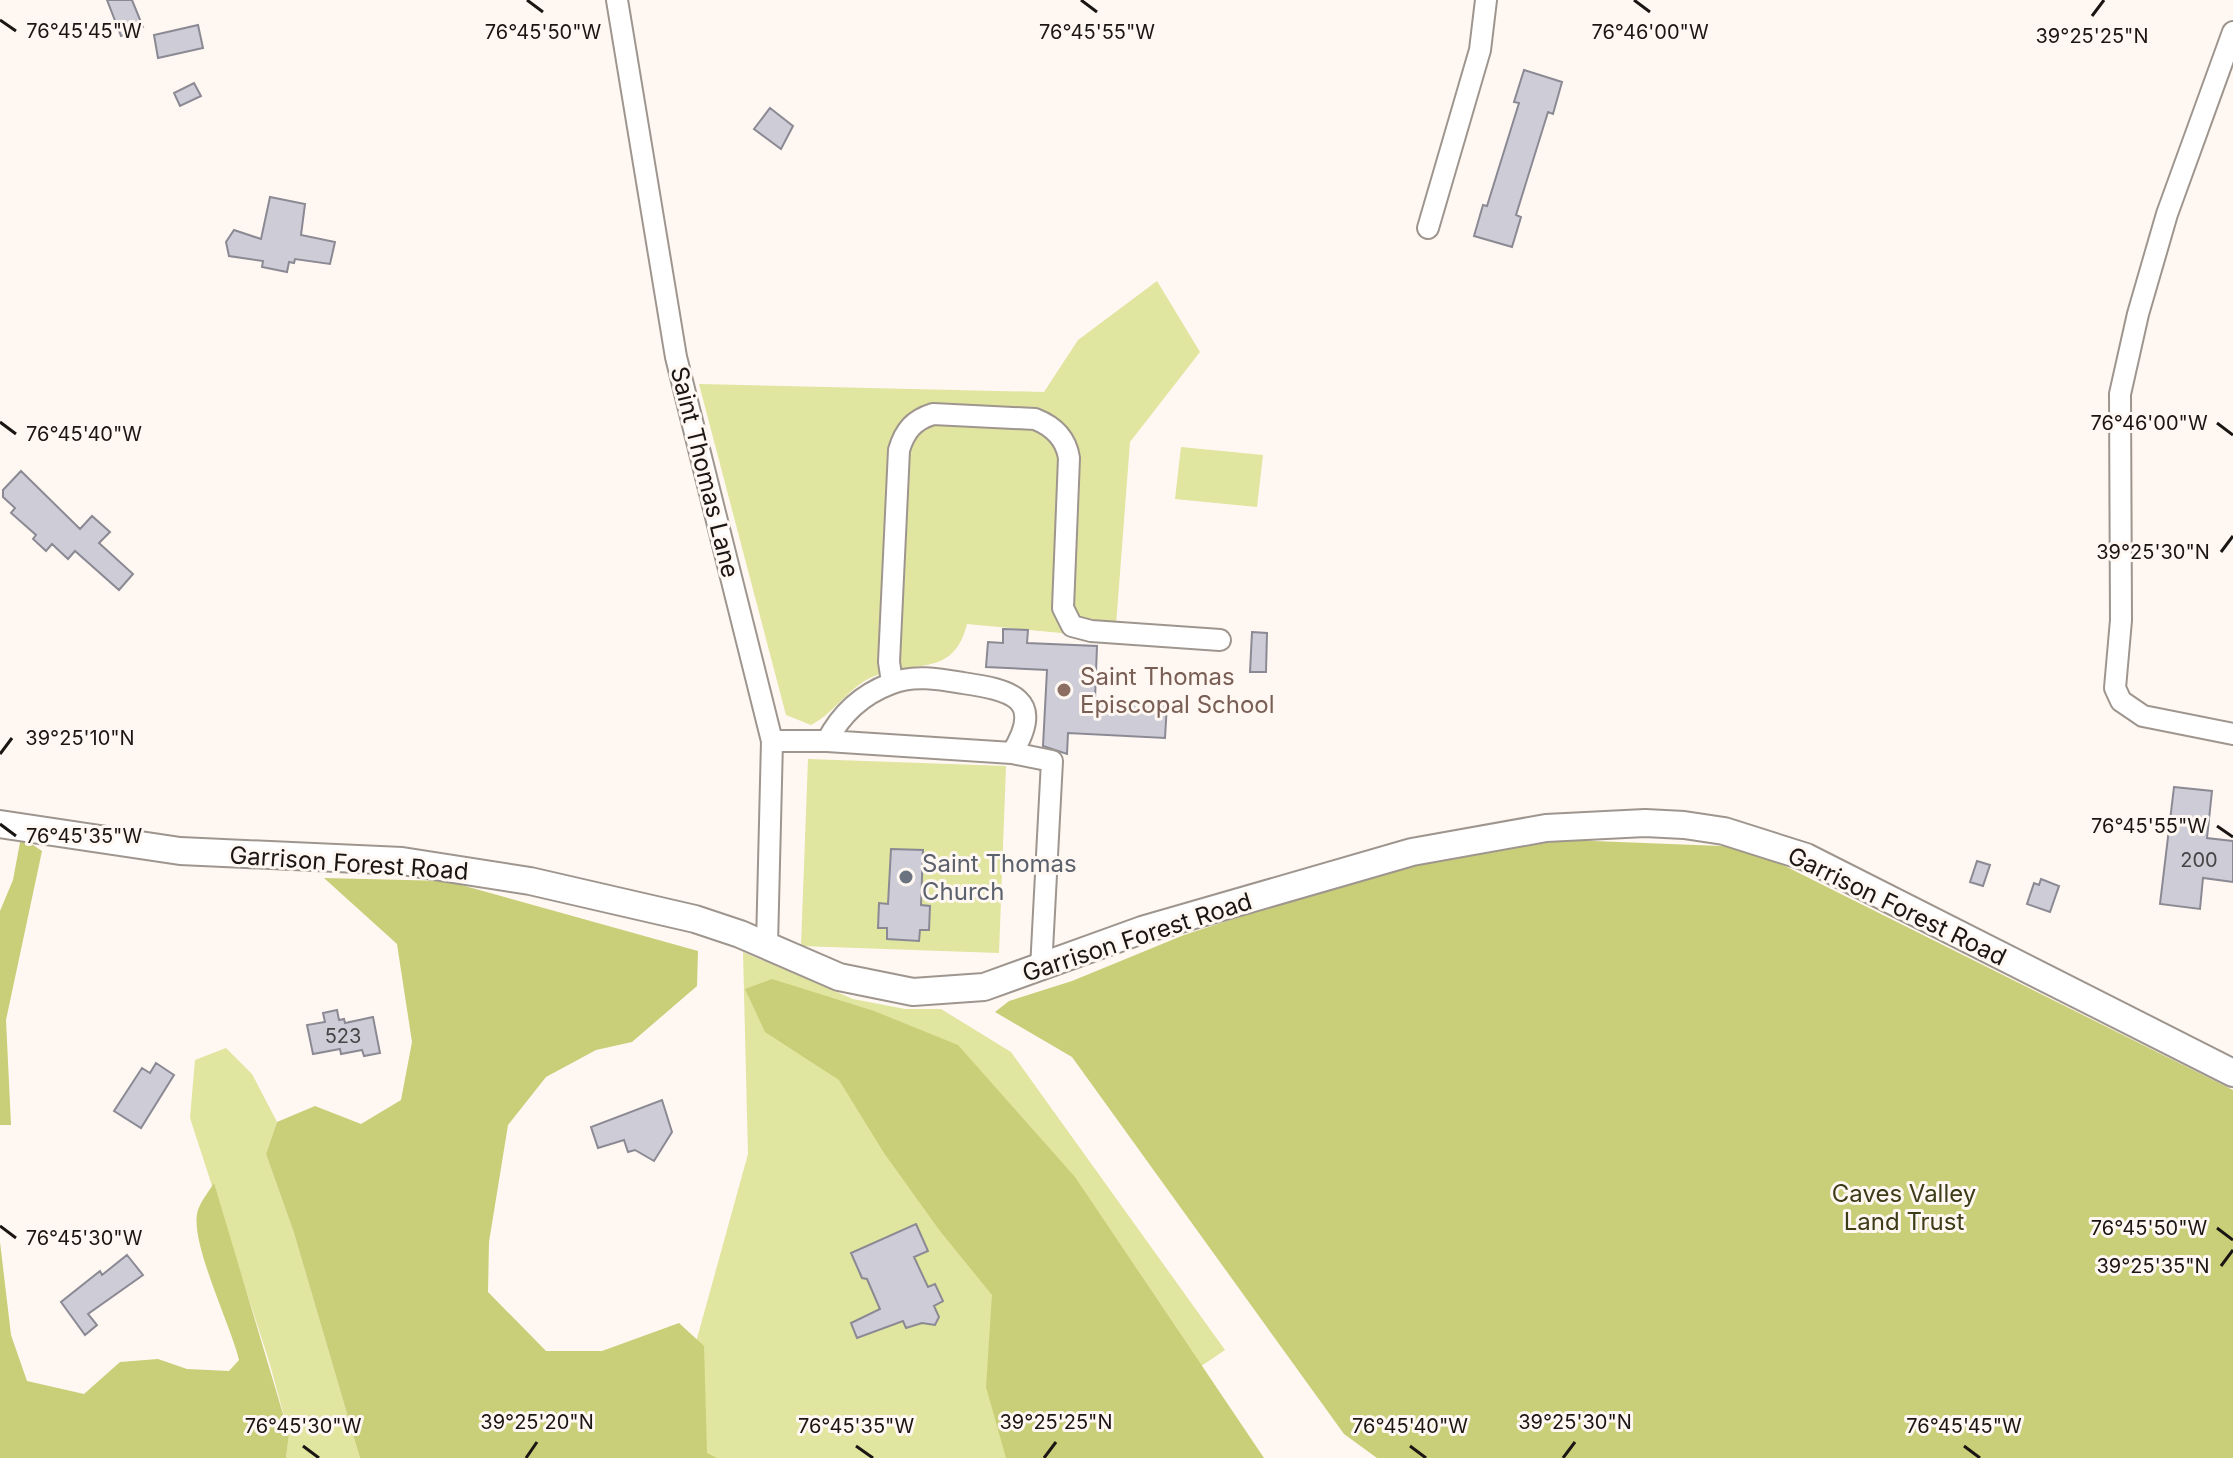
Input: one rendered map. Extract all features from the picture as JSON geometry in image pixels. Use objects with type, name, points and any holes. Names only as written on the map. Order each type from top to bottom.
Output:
[{"type":"main road","name":"Garrison Forest Road","points":[[0,824],[180,851],[402,861],[470,870],[682,916],[767,945],[839,977],[913,992],[984,987],[1041,969],[1142,930],[1412,852],[1546,828],[1645,823],[1684,825],[1752,838],[1806,857],[2233,1073]]},
{"type":"street","name":"Saint Thomas Lane","points":[[617,0],[676,357],[772,741],[767,945]]},
{"type":"street","points":[[1428,228],[1480,50],[1486,0]]},
{"type":"street","points":[[2233,32],[2167,214],[2138,314],[2120,394],[2121,620],[2115,688],[2121,701],[2143,716],[2233,734]]},
{"type":"street","points":[[892,682],[889,662],[899,450],[910,427],[919,418],[933,414],[1035,419],[1047,423],[1063,440],[1069,458],[1063,608],[1072,626],[1091,631],[1220,640]]},
{"type":"street","points":[[827,741],[839,718],[861,700],[892,682],[928,678],[1005,690],[1018,698],[1025,709],[1025,723],[1012,753]]},
{"type":"street","points":[[772,741],[827,741],[1012,753],[1052,761],[1041,969]]},
{"type":"green space","points":[[1157,281],[1200,352],[1130,442],[1115,638],[967,624],[952,654],[941,661],[868,679],[811,725],[786,715],[699,384],[1044,392],[1078,340]]},
{"type":"green space","points":[[1181,447],[1263,455],[1257,507],[1175,499]]},
{"type":"green space","points":[[808,759],[1006,766],[999,953],[801,946]],"holes":[[[891,849],[923,850],[921,905],[930,906],[929,930],[920,930],[919,941],[887,939],[887,928],[878,927],[879,904],[888,904]]]},
{"type":"green space","points":[[21,837],[42,851],[6,1020],[11,1125],[0,1125],[0,911],[13,880]]},
{"type":"green space","name":"Caves Valley Land Trust","points":[[1567,840],[1747,847],[2233,1090],[2233,1458],[1377,1458],[1344,1434],[1072,1057],[995,1012],[1009,1001],[1072,981],[1184,935],[1410,862]]},
{"type":"green space","points":[[324,878],[447,881],[698,951],[697,986],[632,1042],[596,1050],[546,1077],[508,1125],[489,1242],[488,1292],[546,1351],[602,1351],[679,1323],[704,1346],[707,1453],[717,1458],[360,1458],[294,1233],[266,1154],[277,1122],[315,1106],[361,1124],[401,1100],[412,1042],[397,944]]},
{"type":"green space","points":[[743,952],[853,999],[905,1009],[941,1009],[1011,1052],[1225,1350],[1066,1458],[664,1458],[748,1154]]},
{"type":"green space","points":[[772,979],[874,1011],[958,1045],[1075,1177],[1264,1458],[1006,1458],[986,1387],[992,1295],[940,1231],[884,1153],[839,1080],[765,1032],[745,989]]},
{"type":"green space","points":[[226,1048],[252,1074],[277,1122],[266,1154],[294,1233],[360,1458],[286,1458],[289,1434],[269,1361],[190,1118],[195,1060]]},
{"type":"green space","points":[[214,1183],[289,1434],[286,1458],[0,1458],[0,1242],[11,1335],[27,1381],[84,1394],[120,1362],[158,1359],[187,1369],[229,1371],[239,1360],[204,1261],[197,1223],[199,1207]]},
{"type":"building","points":[[107,0],[132,0],[143,27],[121,36]]},
{"type":"building","points":[[198,25],[203,48],[158,58],[154,35]]},
{"type":"building","points":[[1524,70],[1562,82],[1553,114],[1548,112],[1516,215],[1521,217],[1512,247],[1474,236],[1483,205],[1487,206],[1519,103],[1514,102]]},
{"type":"building","points":[[194,83],[201,96],[180,106],[174,93]]},
{"type":"building","points":[[770,108],[793,126],[781,149],[754,129]]},
{"type":"building","points":[[270,197],[305,204],[301,235],[335,242],[330,264],[295,259],[294,263],[289,262],[287,272],[262,267],[263,261],[229,256],[226,242],[234,230],[261,239]]},
{"type":"building","points":[[21,471],[80,529],[92,516],[110,532],[99,543],[133,574],[119,590],[75,551],[68,559],[52,544],[46,551],[33,539],[36,535],[11,513],[15,508],[3,497],[3,490]]},
{"type":"building","name":"Saint Thomas Episcopal School","points":[[1003,629],[1028,630],[1027,643],[1097,646],[1095,700],[1167,704],[1165,738],[1068,733],[1067,754],[1043,746],[1047,670],[986,667],[988,642],[1003,643]]},
{"type":"building","points":[[1252,632],[1267,633],[1266,672],[1250,672]]},
{"type":"building","points":[[2174,787],[2212,791],[2207,838],[2233,841],[2233,882],[2203,878],[2200,909],[2160,904]]},
{"type":"building","name":"Saint Thomas Church","points":[[891,849],[923,850],[921,905],[930,906],[929,930],[920,930],[919,941],[887,939],[887,928],[878,928],[879,903],[888,904]]},
{"type":"building","points":[[1977,861],[1990,865],[1983,886],[1970,882]]},
{"type":"building","points":[[2041,879],[2059,886],[2050,912],[2027,904],[2034,883],[2039,885]]},
{"type":"building","points":[[337,1010],[339,1020],[344,1019],[345,1023],[373,1017],[380,1053],[364,1056],[362,1050],[341,1054],[340,1049],[313,1054],[307,1025],[325,1022],[323,1013]]},
{"type":"building","points":[[156,1063],[174,1075],[141,1128],[114,1111],[142,1068],[150,1073]]},
{"type":"building","points":[[662,1100],[672,1132],[654,1161],[635,1150],[628,1152],[624,1140],[598,1148],[591,1127]]},
{"type":"building","points":[[916,1224],[928,1251],[914,1257],[928,1287],[935,1284],[943,1301],[934,1306],[939,1317],[935,1325],[922,1323],[906,1328],[903,1321],[857,1338],[851,1323],[880,1309],[851,1253]]},
{"type":"building","points":[[127,1255],[143,1275],[88,1314],[97,1325],[85,1335],[61,1302],[100,1271],[102,1275]]},
{"type":"place","name":"Saint Thomas Episcopal School","points":[[1064,690]]},
{"type":"place","name":"Saint Thomas Church","points":[[906,877]]}]
